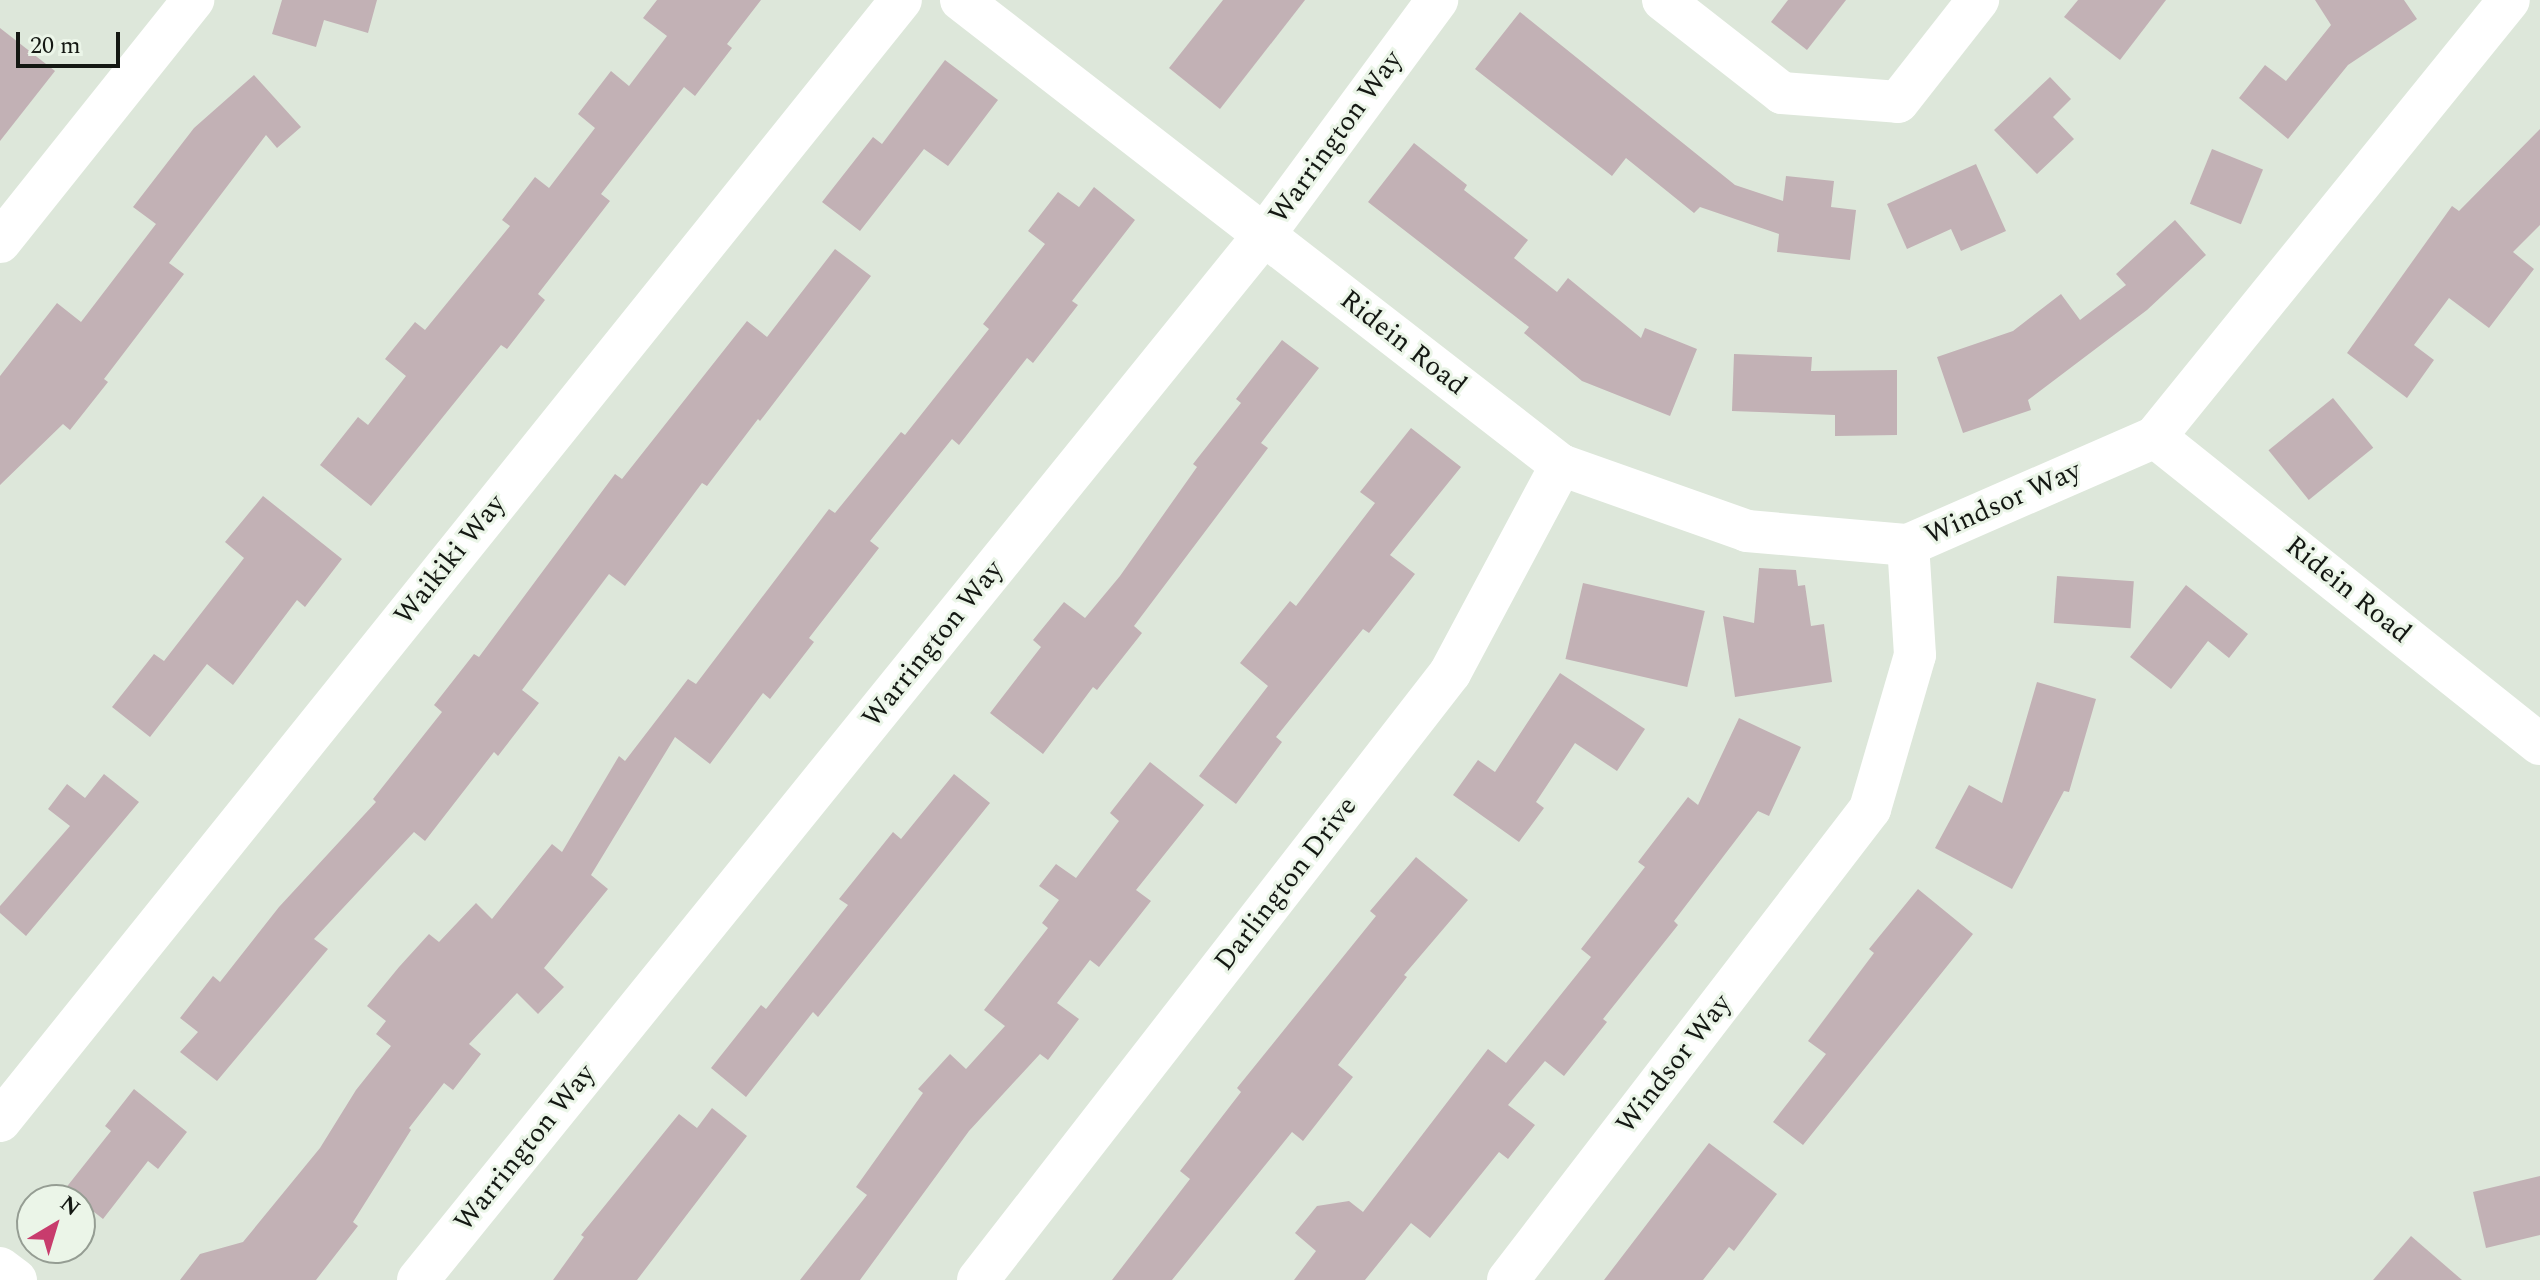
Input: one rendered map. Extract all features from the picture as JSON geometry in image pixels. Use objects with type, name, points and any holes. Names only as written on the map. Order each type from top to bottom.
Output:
[{"type":"street","points":[[0,242],[193,0]]},
{"type":"street","name":"Waikiki Way","points":[[0,1121],[901,0]]},
{"type":"street","name":"Ridein Road","points":[[961,0],[1561,465],[1747,531],[1908,545]]},
{"type":"street","name":"Warrington Way","points":[[418,1280],[1264,235],[1437,0]]},
{"type":"street","points":[[1663,0],[1782,93],[1898,102],[1978,0]]},
{"type":"street","name":"Windsor Way","points":[[1508,1280],[1870,809],[1915,655],[1908,545],[2155,437],[2509,0]]},
{"type":"street","name":"Ridein Road","points":[[2155,437],[2540,744]]},
{"type":"street","name":"Darlington Drive","points":[[978,1280],[1450,673],[1561,465]]},
{"type":"street","points":[[0,1268],[16,1280]]},
{"type":"building","points":[[282,0],[377,0],[368,33],[324,20],[316,47],[272,34]]},
{"type":"building","points":[[657,0],[761,0],[727,44],[732,48],[695,96],[684,87],[601,194],[610,201],[538,294],[545,300],[507,349],[501,345],[371,506],[320,465],[358,417],[368,425],[406,376],[385,359],[415,322],[425,330],[510,226],[502,220],[535,177],[549,188],[595,128],[578,114],[611,71],[629,86],[667,36],[643,18]]},
{"type":"building","points":[[1223,0],[1305,0],[1220,109],[1169,68]]},
{"type":"building","points":[[1788,0],[1846,0],[1807,50],[1771,22]]},
{"type":"building","points":[[2078,0],[2166,0],[2120,60],[2064,17]]},
{"type":"building","points":[[2315,0],[2404,0],[2417,19],[2348,65],[2288,139],[2239,98],[2265,65],[2286,81],[2331,25]]},
{"type":"building","points":[[1520,12],[1735,185],[1783,201],[1786,176],[1834,181],[1831,207],[1856,210],[1850,260],[1777,252],[1779,234],[1700,207],[1694,213],[1626,158],[1612,176],[1475,69]]},
{"type":"building","points":[[0,28],[55,71],[0,141]]},
{"type":"building","points":[[945,60],[998,100],[948,166],[924,149],[860,231],[822,202],[873,137],[882,144]]},
{"type":"building","points":[[254,75],[301,127],[277,148],[266,135],[169,263],[184,274],[104,379],[108,382],[70,430],[63,424],[0,485],[0,376],[57,303],[81,322],[156,224],[133,207],[194,128]]},
{"type":"building","points":[[2050,77],[2071,99],[2053,117],[2074,139],[2037,174],[1994,130]]},
{"type":"building","points":[[2540,129],[2540,225],[2513,252],[2534,269],[2489,328],[2449,298],[2414,345],[2434,360],[2407,398],[2347,353],[2452,206],[2459,211]]},
{"type":"building","points":[[1414,143],[1467,185],[1464,190],[1528,240],[1514,258],[1557,292],[1568,278],[1641,338],[1645,328],[1697,349],[1670,416],[1582,381],[1524,333],[1529,327],[1368,202]]},
{"type":"building","points":[[2212,149],[2263,170],[2241,224],[2190,204]]},
{"type":"building","points":[[1976,164],[2006,231],[1961,251],[1951,229],[1907,249],[1887,204]]},
{"type":"building","points":[[1094,187],[1135,220],[1072,301],[1078,305],[1033,363],[1027,358],[959,445],[952,439],[870,541],[879,548],[809,638],[814,642],[770,699],[763,693],[710,764],[675,737],[591,875],[608,889],[544,968],[564,987],[538,1014],[517,993],[469,1044],[481,1054],[453,1090],[444,1083],[409,1128],[411,1130],[353,1222],[358,1226],[316,1280],[180,1280],[200,1254],[243,1242],[320,1148],[356,1090],[391,1046],[376,1034],[386,1021],[367,1006],[399,967],[429,934],[439,942],[476,903],[492,919],[552,844],[562,852],[619,756],[625,761],[688,679],[696,684],[829,509],[835,513],[901,432],[905,435],[989,329],[983,324],[1045,244],[1028,231],[1058,192],[1079,207]]},
{"type":"building","points":[[2175,220],[2206,255],[2147,310],[2028,400],[2031,410],[1963,433],[1937,357],[2013,331],[2061,294],[2080,320],[2126,285],[2116,274]]},
{"type":"building","points":[[835,249],[871,276],[707,486],[702,483],[625,586],[609,574],[522,690],[539,703],[498,756],[494,752],[425,841],[414,832],[314,939],[328,949],[217,1081],[180,1052],[198,1032],[180,1018],[213,976],[220,982],[279,907],[376,802],[373,799],[442,712],[434,705],[474,654],[479,657],[615,474],[622,479],[747,321],[767,337]]},
{"type":"building","points":[[1282,340],[1319,368],[1261,443],[1268,448],[1134,626],[1142,633],[1097,690],[1093,687],[1043,754],[990,713],[1041,647],[1033,640],[1064,602],[1085,618],[1120,576],[1197,467],[1193,464],[1241,403],[1236,399]]},
{"type":"building","points":[[1734,354],[1812,357],[1811,371],[1897,370],[1897,435],[1835,436],[1835,415],[1732,411]]},
{"type":"building","points":[[2333,398],[2373,448],[2309,500],[2268,450]]},
{"type":"building","points":[[1411,428],[1461,467],[1390,555],[1415,574],[1369,633],[1363,629],[1276,737],[1282,742],[1236,804],[1199,776],[1268,686],[1240,663],[1290,601],[1296,606],[1375,503],[1360,492]]},
{"type":"building","points":[[263,496],[342,559],[305,607],[297,600],[233,685],[207,664],[150,737],[112,707],[154,654],[164,661],[244,558],[225,542]]},
{"type":"building","points":[[1759,568],[1796,570],[1798,586],[1805,585],[1811,626],[1824,624],[1832,682],[1735,697],[1723,616],[1754,623]]},
{"type":"building","points":[[2057,576],[2134,581],[2131,628],[2054,623]]},
{"type":"building","points":[[1583,583],[1705,611],[1687,687],[1565,659]]},
{"type":"building","points":[[2186,585],[2248,634],[2229,658],[2208,641],[2171,689],[2130,657]]},
{"type":"building","points":[[1560,673],[1645,729],[1617,771],[1575,743],[1536,802],[1544,808],[1519,842],[1453,795],[1478,760],[1495,772]]},
{"type":"building","points":[[2037,682],[2096,699],[2069,792],[2064,791],[2012,889],[1935,848],[1969,785],[2002,803]]},
{"type":"building","points":[[1739,718],[1801,747],[1769,816],[1758,811],[1674,921],[1678,925],[1603,1019],[1607,1022],[1564,1076],[1545,1061],[1508,1105],[1535,1125],[1508,1159],[1499,1152],[1430,1238],[1411,1223],[1365,1280],[1294,1280],[1316,1251],[1295,1233],[1317,1206],[1349,1201],[1363,1212],[1488,1049],[1506,1063],[1591,957],[1581,949],[1645,867],[1638,862],[1688,797],[1698,805]]},
{"type":"building","points":[[1150,762],[1204,805],[1136,890],[1151,901],[1099,967],[1090,960],[1057,1003],[1079,1019],[1048,1060],[1040,1054],[969,1131],[860,1280],[800,1280],[867,1195],[856,1187],[923,1093],[918,1089],[950,1054],[966,1069],[1005,1026],[984,1010],[1048,928],[1042,923],[1059,900],[1039,886],[1056,864],[1076,878],[1119,821],[1110,813]]},
{"type":"building","points":[[104,774],[139,802],[26,936],[0,913],[0,906],[70,826],[48,809],[67,784],[85,798]]},
{"type":"building","points":[[954,774],[990,803],[818,1017],[813,1012],[746,1097],[711,1068],[761,1005],[766,1009],[848,905],[839,899],[893,832],[901,839]]},
{"type":"building","points":[[1416,857],[1468,900],[1404,975],[1407,977],[1338,1065],[1353,1077],[1303,1141],[1292,1132],[1172,1280],[1112,1280],[1190,1179],[1180,1171],[1241,1092],[1237,1088],[1376,916],[1370,911]]},
{"type":"building","points":[[1918,889],[1973,934],[1803,1145],[1773,1122],[1826,1054],[1808,1041],[1874,953],[1869,949]]},
{"type":"building","points":[[134,1089],[187,1132],[158,1169],[148,1161],[103,1219],[96,1213],[96,1184],[69,1184],[111,1131],[105,1126]]},
{"type":"building","points":[[712,1108],[747,1136],[637,1280],[553,1280],[584,1237],[581,1235],[679,1114],[697,1128]]},
{"type":"building","points":[[1709,1143],[1777,1194],[1734,1251],[1729,1247],[1703,1280],[1604,1280]]},
{"type":"building","points":[[2540,1176],[2540,1235],[2486,1248],[2473,1192]]},
{"type":"building","points":[[2411,1236],[2462,1280],[2373,1280]]}]
